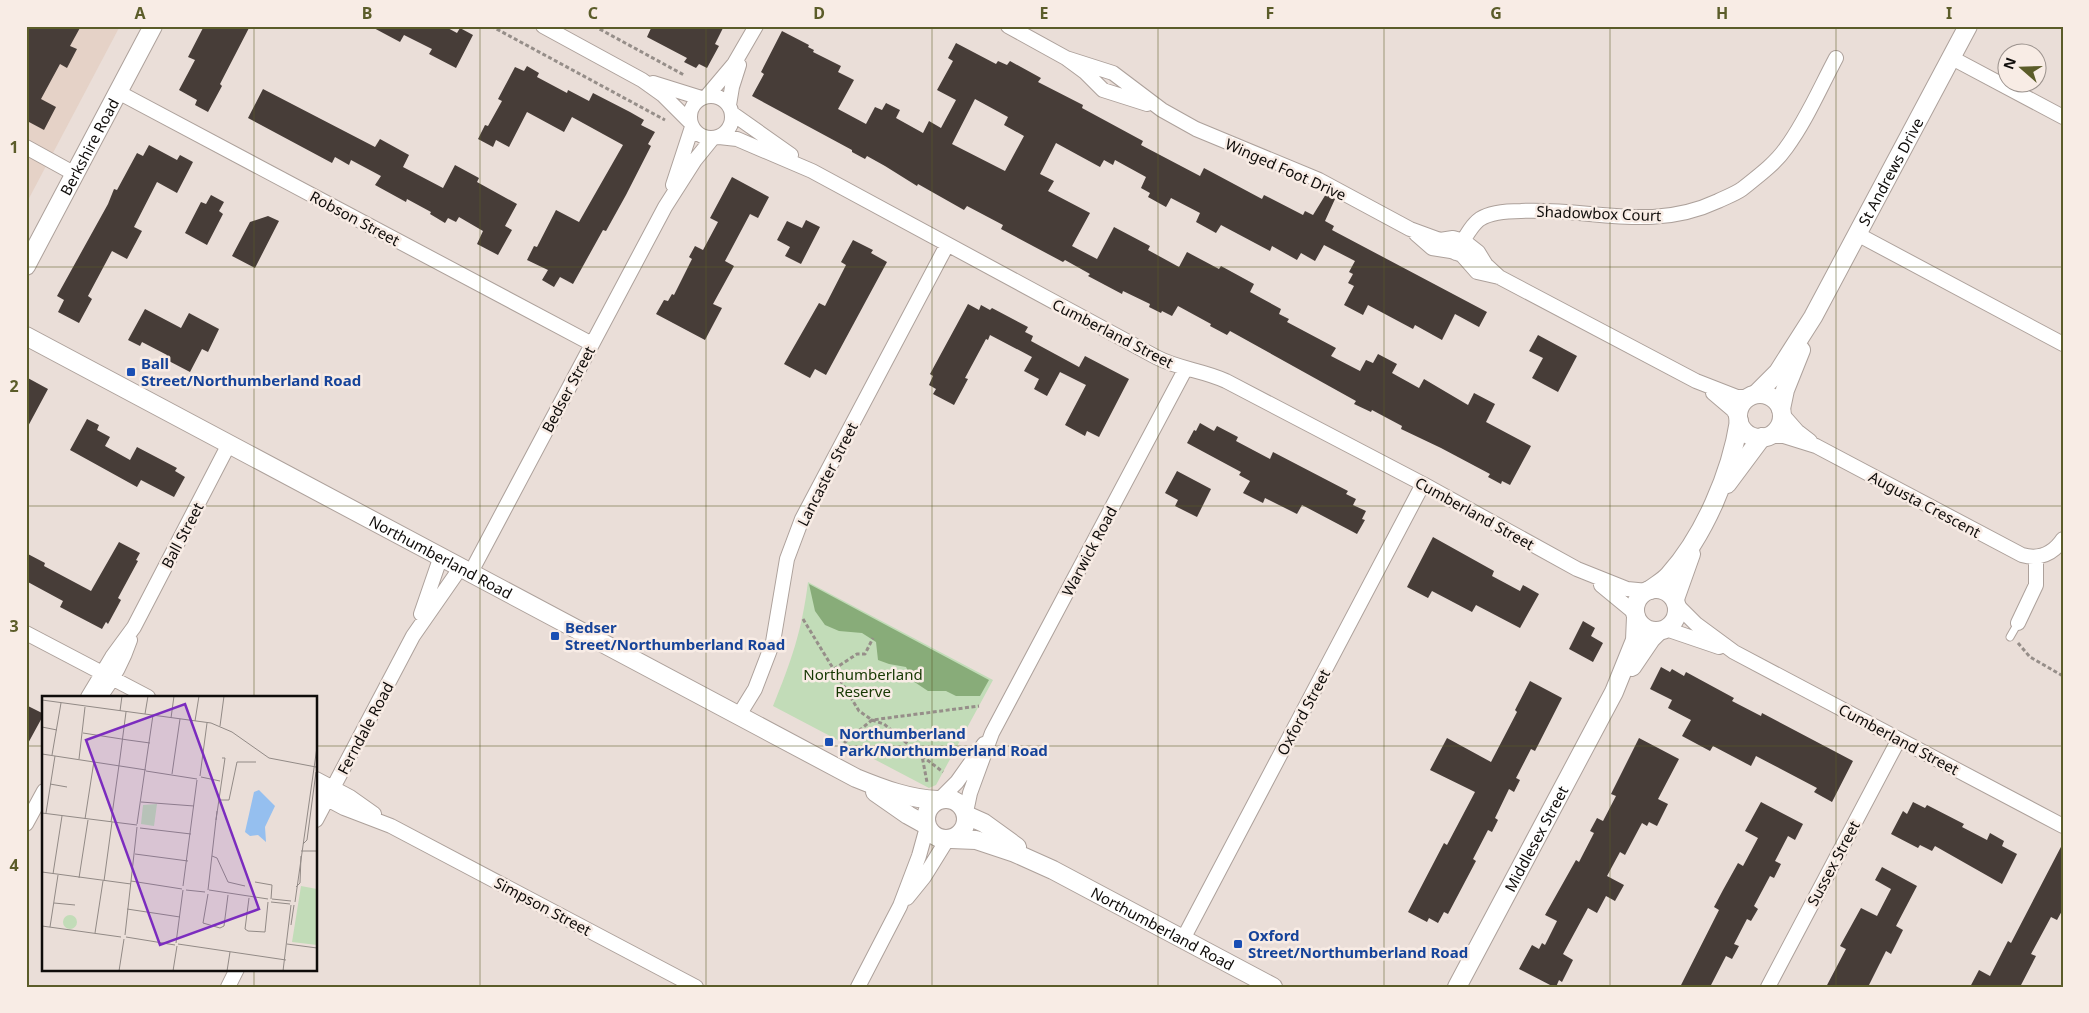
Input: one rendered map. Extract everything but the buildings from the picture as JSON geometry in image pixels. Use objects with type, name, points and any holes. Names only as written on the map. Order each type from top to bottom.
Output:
[{"type":"street","name":"Berkshire Road","points":[[26,266],[152,26]]},
{"type":"street","points":[[543,26],[642,80],[663,95],[700,136],[715,138],[725,134],[730,128],[733,82],[748,41]]},
{"type":"street","points":[[691,124],[692,108],[721,82],[756,26]]},
{"type":"street","name":"Winged Foot Drive","points":[[1008,26],[1066,58],[1085,72],[1103,90],[1162,110],[1216,138],[1319,180],[1410,229],[1440,240],[1453,238],[1460,247]]},
{"type":"street","name":"St Andrews Drive","points":[[1752,396],[1778,372],[1813,317],[1968,26]]},
{"type":"street","name":"Winged Foot Drive","points":[[1066,58],[1113,73],[1162,110]]},
{"type":"street","name":"Shadowbox Court","points":[[1460,247],[1474,225],[1481,218],[1495,214],[1547,209],[1614,217],[1651,218],[1682,214],[1740,190],[1762,173],[1785,149],[1799,128],[1836,58]]},
{"type":"street","points":[[1952,58],[2063,117]]},
{"type":"street","points":[[642,80],[704,97],[720,97],[731,109]]},
{"type":"street","name":"Robson Street","points":[[118,92],[592,344]]},
{"type":"street","name":"Cumberland Street","points":[[731,109],[812,171]]},
{"type":"street","name":"Bedser Street","points":[[665,207],[691,124]]},
{"type":"street","name":"Cumberland Street","points":[[715,138],[737,139],[812,171],[1169,364],[1200,371],[1226,381],[1423,484],[1578,569],[1627,589],[1649,590]]},
{"type":"street","name":"Bedser Street","points":[[466,570],[592,344],[665,207],[695,160],[715,138]]},
{"type":"street","points":[[26,147],[75,174]]},
{"type":"street","points":[[1857,234],[2063,344]]},
{"type":"street","name":"Lancaster Street","points":[[739,715],[755,689],[766,664],[777,624],[787,559],[802,519],[947,245]]},
{"type":"street","points":[[1460,247],[1478,252],[1486,265],[1499,277],[1696,381],[1733,396],[1769,396],[1775,400],[1781,411],[1780,426],[1765,437],[1717,496]]},
{"type":"street","name":"St Andrews Drive","points":[[1781,411],[1785,390],[1813,317]]},
{"type":"street","name":"Northumberland Road","points":[[26,336],[856,778],[908,815],[927,826]]},
{"type":"street","name":"Warwick Road","points":[[936,796],[957,782],[992,733],[1186,368]]},
{"type":"street","points":[[1696,381],[1733,410],[1748,433],[1765,437]]},
{"type":"street","points":[[1697,535],[1676,603],[1676,620],[1662,630],[1653,631],[1643,626],[1636,615],[1638,600],[1668,576],[1697,535],[1717,496],[1732,453],[1740,408],[1752,396]]},
{"type":"street","name":"Augusta Crescent","points":[[1781,411],[1797,432],[1816,446],[2014,552],[2029,558],[2036,558]]},
{"type":"street","name":"Augusta Crescent","points":[[1765,437],[1784,436],[1816,446]]},
{"type":"street","name":"Ball Street","points":[[89,696],[123,662],[134,627],[229,444]]},
{"type":"street","name":"Oxford Street","points":[[1183,939],[1423,484]]},
{"type":"street","points":[[2018,623],[2036,585],[2036,558],[2053,551],[2063,539]]},
{"type":"street","name":"Ferndale Road","points":[[318,815],[326,793],[413,636],[434,582],[441,556]]},
{"type":"street","name":"Cumberland Street","points":[[1578,569],[1614,595],[1636,615]]},
{"type":"street","name":"Ferndale Road","points":[[413,636],[466,570]]},
{"type":"street","points":[[1649,590],[1664,590],[1676,603]]},
{"type":"street","name":"Cumberland Street","points":[[1676,603],[1696,624],[1734,652],[2063,826]]},
{"type":"street","name":"Middlesex Street","points":[[1456,987],[1614,692],[1635,640],[1636,615]]},
{"type":"street","name":"Cumberland Street","points":[[1662,630],[1734,652]]},
{"type":"street","name":"Middlesex Street","points":[[1614,692],[1651,639],[1662,630]]},
{"type":"street","points":[[26,633],[146,696]]},
{"type":"street","name":"Ball Street","points":[[100,696],[108,676]]},
{"type":"street","name":"Warwick Road","points":[[966,814],[970,793],[992,733]]},
{"type":"street","name":"Sussex Street","points":[[1768,987],[1899,739]]},
{"type":"street","name":"Northumberland Road","points":[[856,778],[906,796],[936,796]]},
{"type":"street","name":"Simpson Street","points":[[318,782],[326,793],[344,808],[391,826],[696,987]]},
{"type":"street","points":[[26,824],[42,795]]},
{"type":"street","points":[[858,987],[900,906],[919,856],[927,826],[926,819],[929,808],[936,796],[952,799],[963,807],[966,814],[965,828],[957,837],[949,839],[935,836],[927,826]]},
{"type":"street","name":"Northumberland Road","points":[[966,814],[984,823],[1053,870]]},
{"type":"street","points":[[900,906],[924,877],[949,839]]},
{"type":"street","name":"Northumberland Road","points":[[949,839],[976,840],[1002,848],[1053,870],[1273,987]]},
{"type":"street","points":[[228,987],[236,970]]},
{"type":"lane","points":[[2010,637],[2018,623]]},
{"type":"path","points":[[803,619],[859,712],[872,720],[884,724],[943,772]]},
{"type":"path","points":[[2010,637],[2030,657],[2063,676]]},
{"type":"path","points":[[834,669],[857,654],[866,654],[873,638]]},
{"type":"path","points":[[844,743],[872,720],[979,706]]},
{"type":"path","points":[[922,756],[936,796]]},
{"type":"shaded area","points":[[26,26],[120,26],[26,204]]},
{"type":"green space","name":"Northumberland Reserve","points":[[808,582],[993,680],[936,785],[929,788],[773,706],[795,646],[803,616]]},
{"type":"green space","points":[[809,584],[989,680],[980,696],[956,696],[946,691],[928,691],[913,681],[906,667],[878,660],[876,642],[862,633],[839,631],[825,625],[815,611]]},
{"type":"place","name":"Ball Street/Northumberland Road","points":[[131,372]]},
{"type":"place","name":"Bedser Street/Northumberland Road","points":[[555,636]]},
{"type":"place","name":"Northumberland Park/Northumberland Road","points":[[829,742]]},
{"type":"place","name":"Oxford Street/Northumberland Road","points":[[1238,944]]}]
